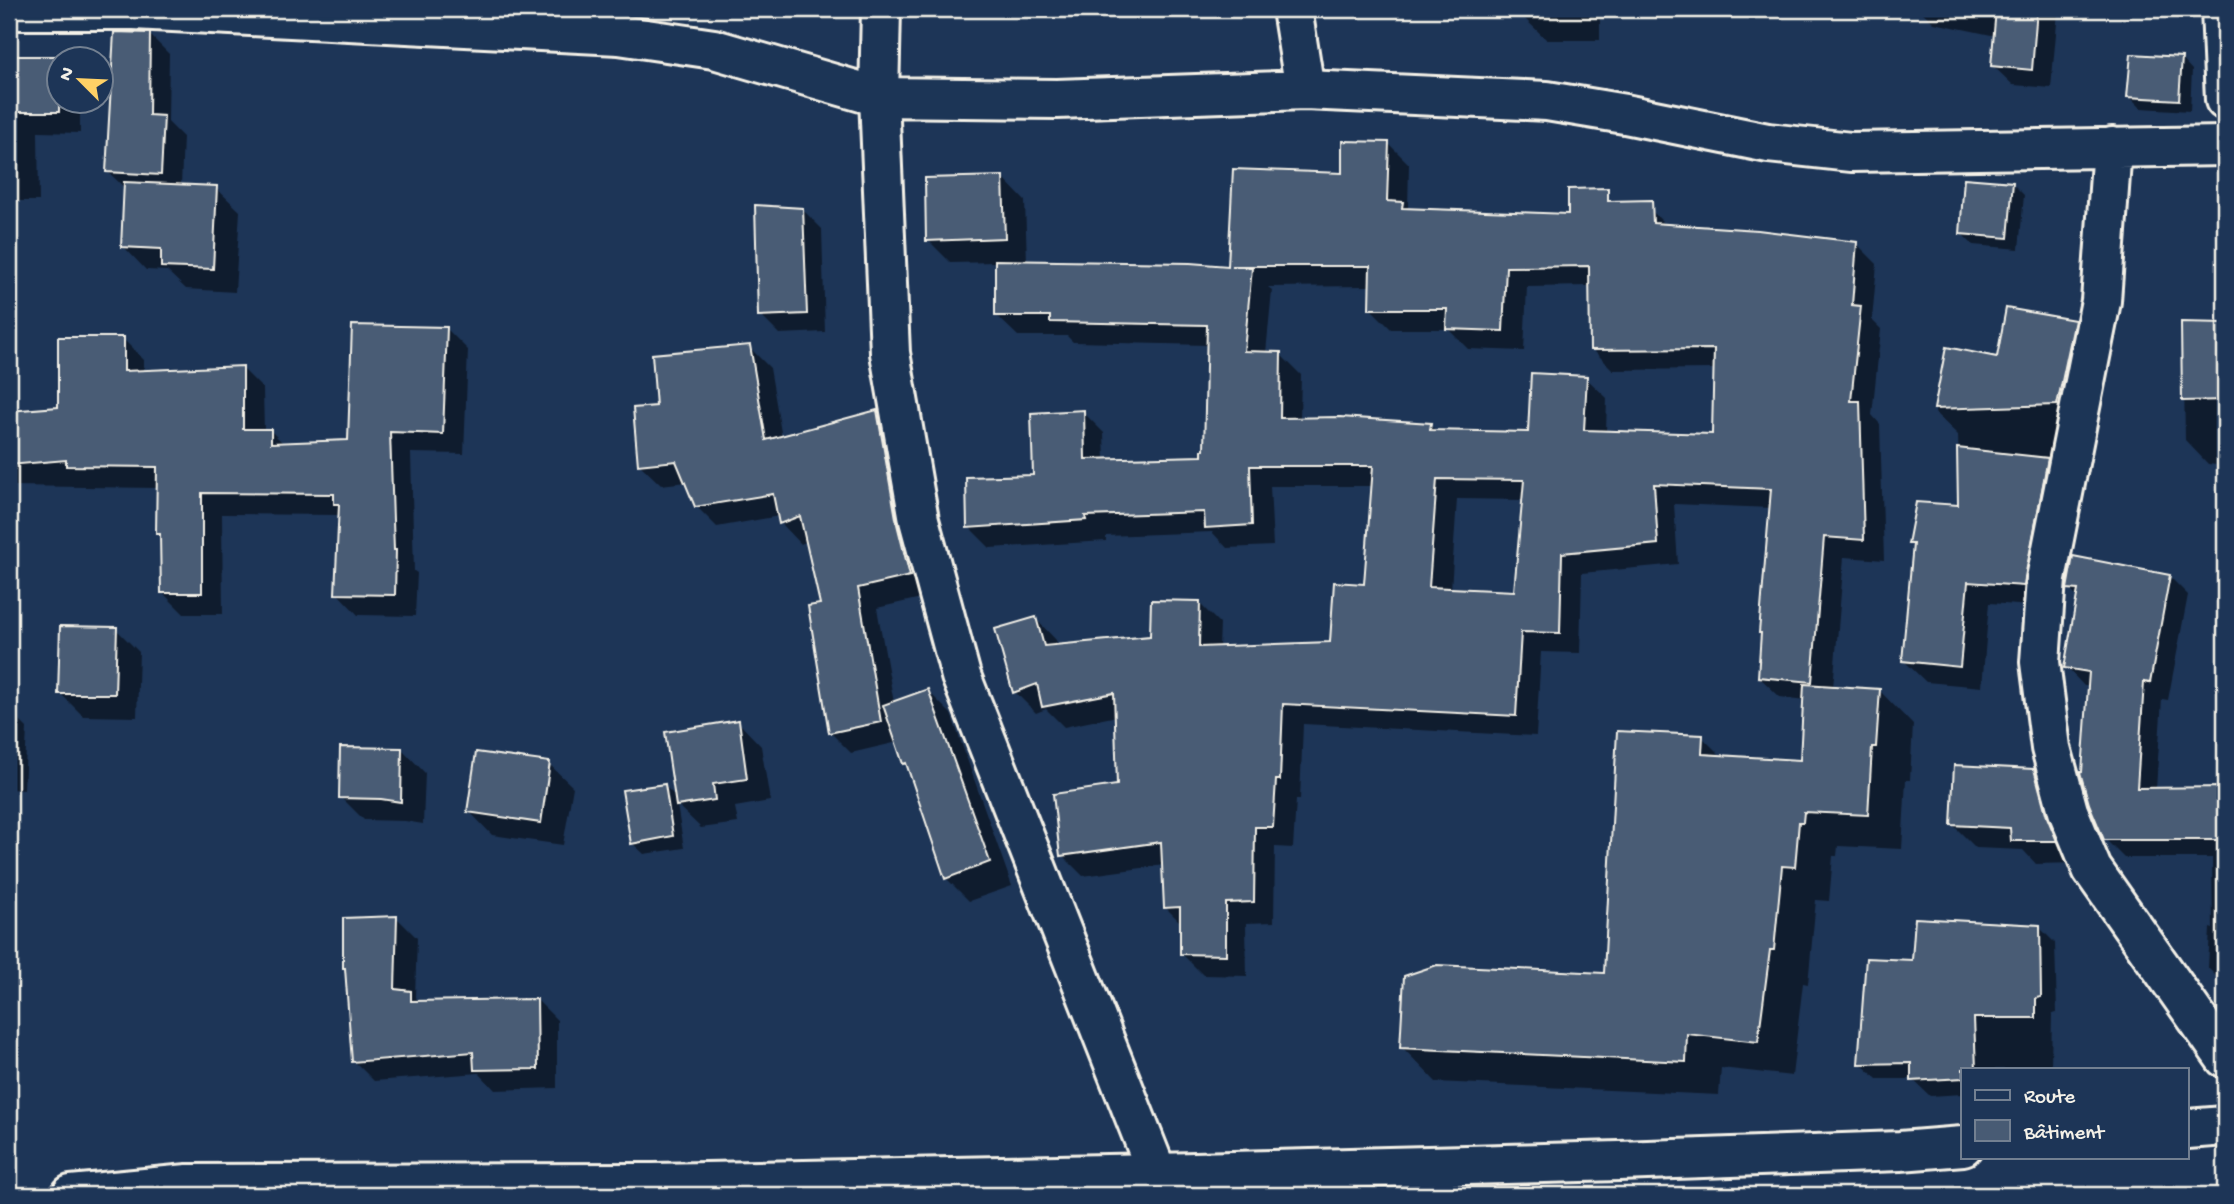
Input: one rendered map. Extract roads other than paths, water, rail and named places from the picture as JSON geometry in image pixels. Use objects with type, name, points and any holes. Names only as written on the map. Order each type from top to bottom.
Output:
[{"type":"street","points":[[881,9],[879,97],[890,353],[923,533],[961,676],[1157,1173]]},
{"type":"street","points":[[1292,9],[1305,90]]},
{"type":"street","points":[[2221,9],[2225,100]]},
{"type":"street","points":[[9,10],[134,10],[619,35],[714,49],[879,97],[1057,99],[1305,90],[1547,101],[1768,143],[1850,152],[2225,146]]},
{"type":"street","points":[[2112,147],[2101,301],[2046,579],[2040,662],[2051,748],[2068,811],[2092,869],[2225,1058]]},
{"type":"street","points":[[2188,1129],[2225,1126]]},
{"type":"street","points":[[71,1195],[188,1184],[653,1183],[1157,1173],[1632,1161],[1961,1146]]}]
